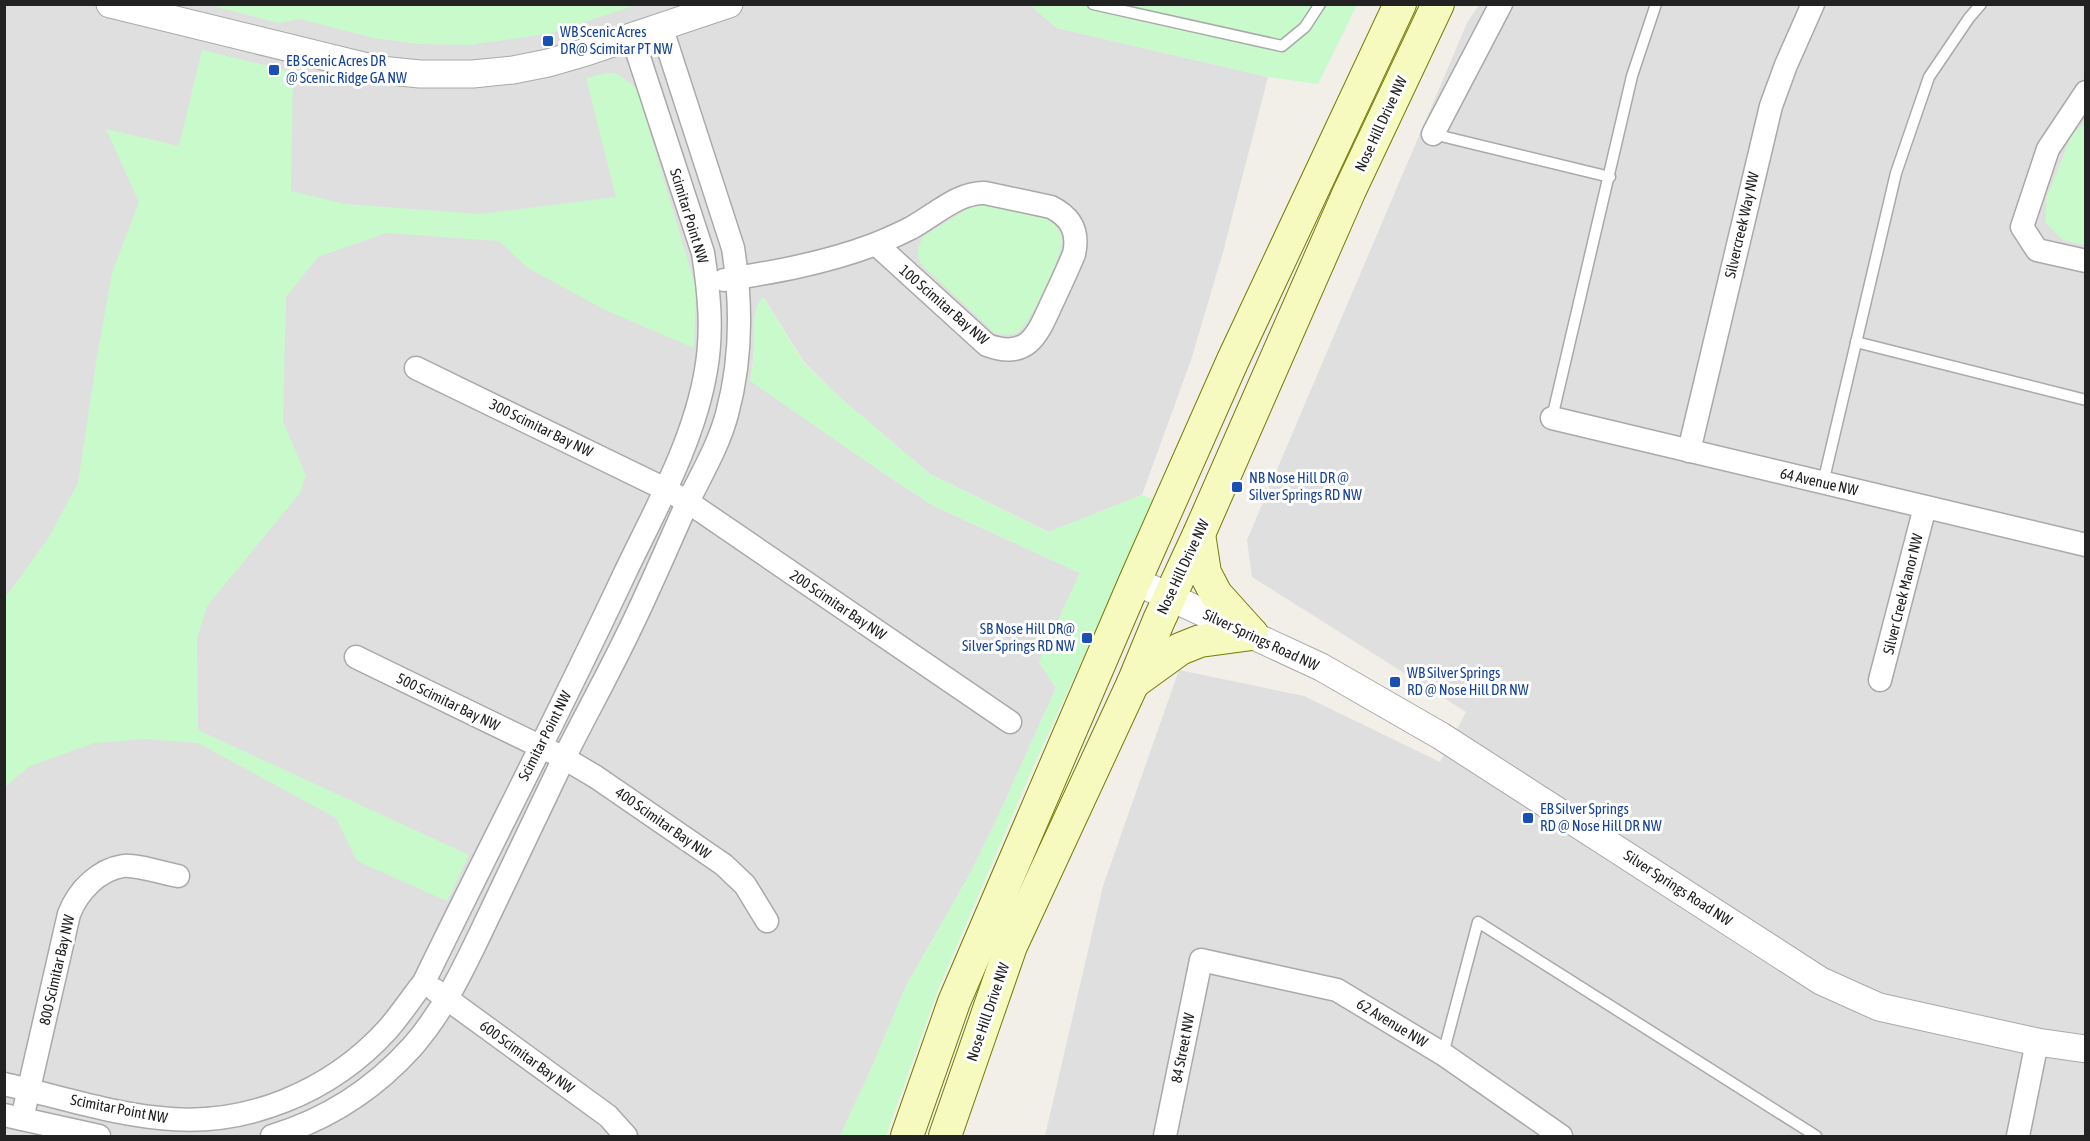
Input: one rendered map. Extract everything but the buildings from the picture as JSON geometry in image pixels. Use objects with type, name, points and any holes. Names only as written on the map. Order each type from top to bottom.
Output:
[{"type":"main road","points":[[907,1137],[954,1002],[1135,581],[1238,349],[1400,4]]},
{"type":"main road","name":"Nose Hill Drive NW","points":[[945,1137],[1011,946],[1133,683],[1350,190],[1438,4]]},
{"type":"main road","points":[[1199,534],[1205,573],[1216,594],[1252,634]]},
{"type":"main road","points":[[1133,683],[1180,648],[1200,641],[1252,634]]},
{"type":"street","points":[[110,4],[380,70],[420,75],[473,74],[513,70],[548,63],[729,4]]},
{"type":"street","points":[[1433,134],[1501,4]]},
{"type":"street","name":"Silvercreek Way NW","points":[[1689,451],[1771,106],[1813,4]]},
{"type":"street","name":"Scimitar Point NW","points":[[283,1135],[338,1109],[393,1066],[431,1023],[447,998],[564,758],[629,631],[720,438],[732,394],[740,340],[741,309],[738,278],[733,248],[661,26]]},
{"type":"street","name":"Scimitar Point NW","points":[[4,1084],[123,1112],[182,1120],[223,1118],[267,1108],[310,1090],[362,1055],[389,1028],[424,982],[665,489],[693,422],[706,370],[710,328],[708,283],[703,253],[632,36]]},
{"type":"street","points":[[2085,92],[2048,149],[2022,227],[2037,250],[2085,261]]},
{"type":"street","name":"100 Scimitar Bay NW","points":[[708,283],[834,259],[909,229],[962,196],[976,192],[1040,205],[1060,212],[1073,227],[1076,245],[1038,334],[1024,346],[1005,350],[987,345],[876,244]]},
{"type":"street","name":"300 Scimitar Bay NW","points":[[416,368],[665,489]]},
{"type":"street","name":"64 Avenue NW","points":[[1552,418],[2085,544]]},
{"type":"street","name":"200 Scimitar Bay NW","points":[[665,489],[688,502],[1010,722]]},
{"type":"street","name":"Silver Creek Manor NW","points":[[1881,680],[1925,507]]},
{"type":"street","name":"Silver Springs Road NW","points":[[1135,581],[1321,667],[1441,736],[1821,981],[1879,1006],[2037,1042],[2085,1049]]},
{"type":"street","name":"500 Scimitar Bay NW","points":[[356,657],[540,746]]},
{"type":"street","name":"400 Scimitar Bay NW","points":[[540,746],[596,777],[724,865],[745,885],[766,921]]},
{"type":"street","name":"800 Scimitar Bay NW","points":[[13,1117],[28,1090],[69,914],[75,901],[88,884],[108,871],[125,866],[178,876]]},
{"type":"street","name":"62 Avenue NW","points":[[1200,960],[1337,990],[1443,1054],[1561,1137]]},
{"type":"street","name":"84 Street NW","points":[[1165,1137],[1200,960]]},
{"type":"street","name":"600 Scimitar Bay NW","points":[[424,982],[609,1116],[626,1137]]},
{"type":"street","points":[[2018,1137],[2037,1042]]},
{"type":"street","points":[[267,1108],[283,1135]]},
{"type":"street","points":[[261,1137],[267,1108]]},
{"type":"street","name":"Scimitar Point NW","points":[[13,1117],[99,1137]]},
{"type":"lane","points":[[1093,4],[1281,46],[1305,27],[1320,4]]},
{"type":"lane","points":[[1552,418],[1632,76],[1656,4]]},
{"type":"lane","points":[[1823,483],[1896,172],[1929,77],[1981,4]]},
{"type":"lane","points":[[1433,134],[1610,177]]},
{"type":"lane","points":[[1856,342],[2085,400]]},
{"type":"lane","points":[[1443,1054],[1478,922],[1816,1137]]},
{"type":"shaded area","points":[[5,5],[1030,5],[1057,28],[1268,77],[1223,252],[1191,360],[1142,495],[1049,532],[930,474],[837,395],[804,362],[764,298],[759,302],[754,319],[751,381],[934,506],[1080,573],[1039,662],[1056,688],[971,872],[906,986],[840,1136],[5,1136]]},
{"type":"shaded area","points":[[1479,5],[2085,5],[2085,1136],[1045,1136],[1103,886],[1179,670],[1304,696],[1440,762],[1466,712],[1252,577],[1247,540],[1467,23]]},
{"type":"green space","points":[[636,4],[548,34],[469,45],[419,44],[374,38],[300,19],[278,23],[210,5]]},
{"type":"green space","points":[[1030,5],[1357,5],[1318,84],[1268,77],[1057,28]]},
{"type":"green space","points":[[202,50],[293,72],[291,191],[345,204],[480,214],[616,197],[586,78],[609,73],[619,75],[637,89],[696,289],[694,348],[605,310],[528,268],[499,241],[386,233],[318,257],[286,297],[283,421],[306,476],[300,493],[207,606],[197,639],[198,730],[469,855],[447,901],[357,861],[336,818],[198,743],[146,739],[94,743],[30,766],[5,787],[5,596],[49,537],[78,483],[112,273],[139,202],[106,129],[179,146]]},
{"type":"green space","points":[[2085,122],[2085,245],[2063,240],[2045,222],[2047,197],[2071,136]]},
{"type":"green space","points":[[987,205],[1049,220],[1059,231],[1062,239],[1052,273],[1030,317],[1018,332],[1013,334],[995,333],[921,264],[918,256],[919,246],[924,236],[969,208]]},
{"type":"green space","points":[[763,297],[804,363],[837,395],[930,474],[1048,532],[1142,495],[1155,500],[1034,765],[938,990],[886,1136],[840,1136],[906,986],[971,872],[1056,688],[1039,662],[1080,573],[934,506],[750,381],[754,356],[755,314]]},
{"type":"place","name":"WB Scenic Acres DR@ Scimitar PT NW","points":[[548,41]]},
{"type":"place","name":"EB Scenic Acres DR @ Scenic Ridge GA NW","points":[[274,70]]},
{"type":"place","name":"NB Nose Hill DR @ Silver Springs RD NW","points":[[1237,487]]},
{"type":"place","name":"SB Nose Hill DR@ Silver Springs RD NW","points":[[1087,638]]},
{"type":"place","name":"WB Silver Springs RD @ Nose Hill DR NW","points":[[1395,682]]},
{"type":"place","name":"EB Silver Springs RD @ Nose Hill DR NW","points":[[1528,818]]}]
